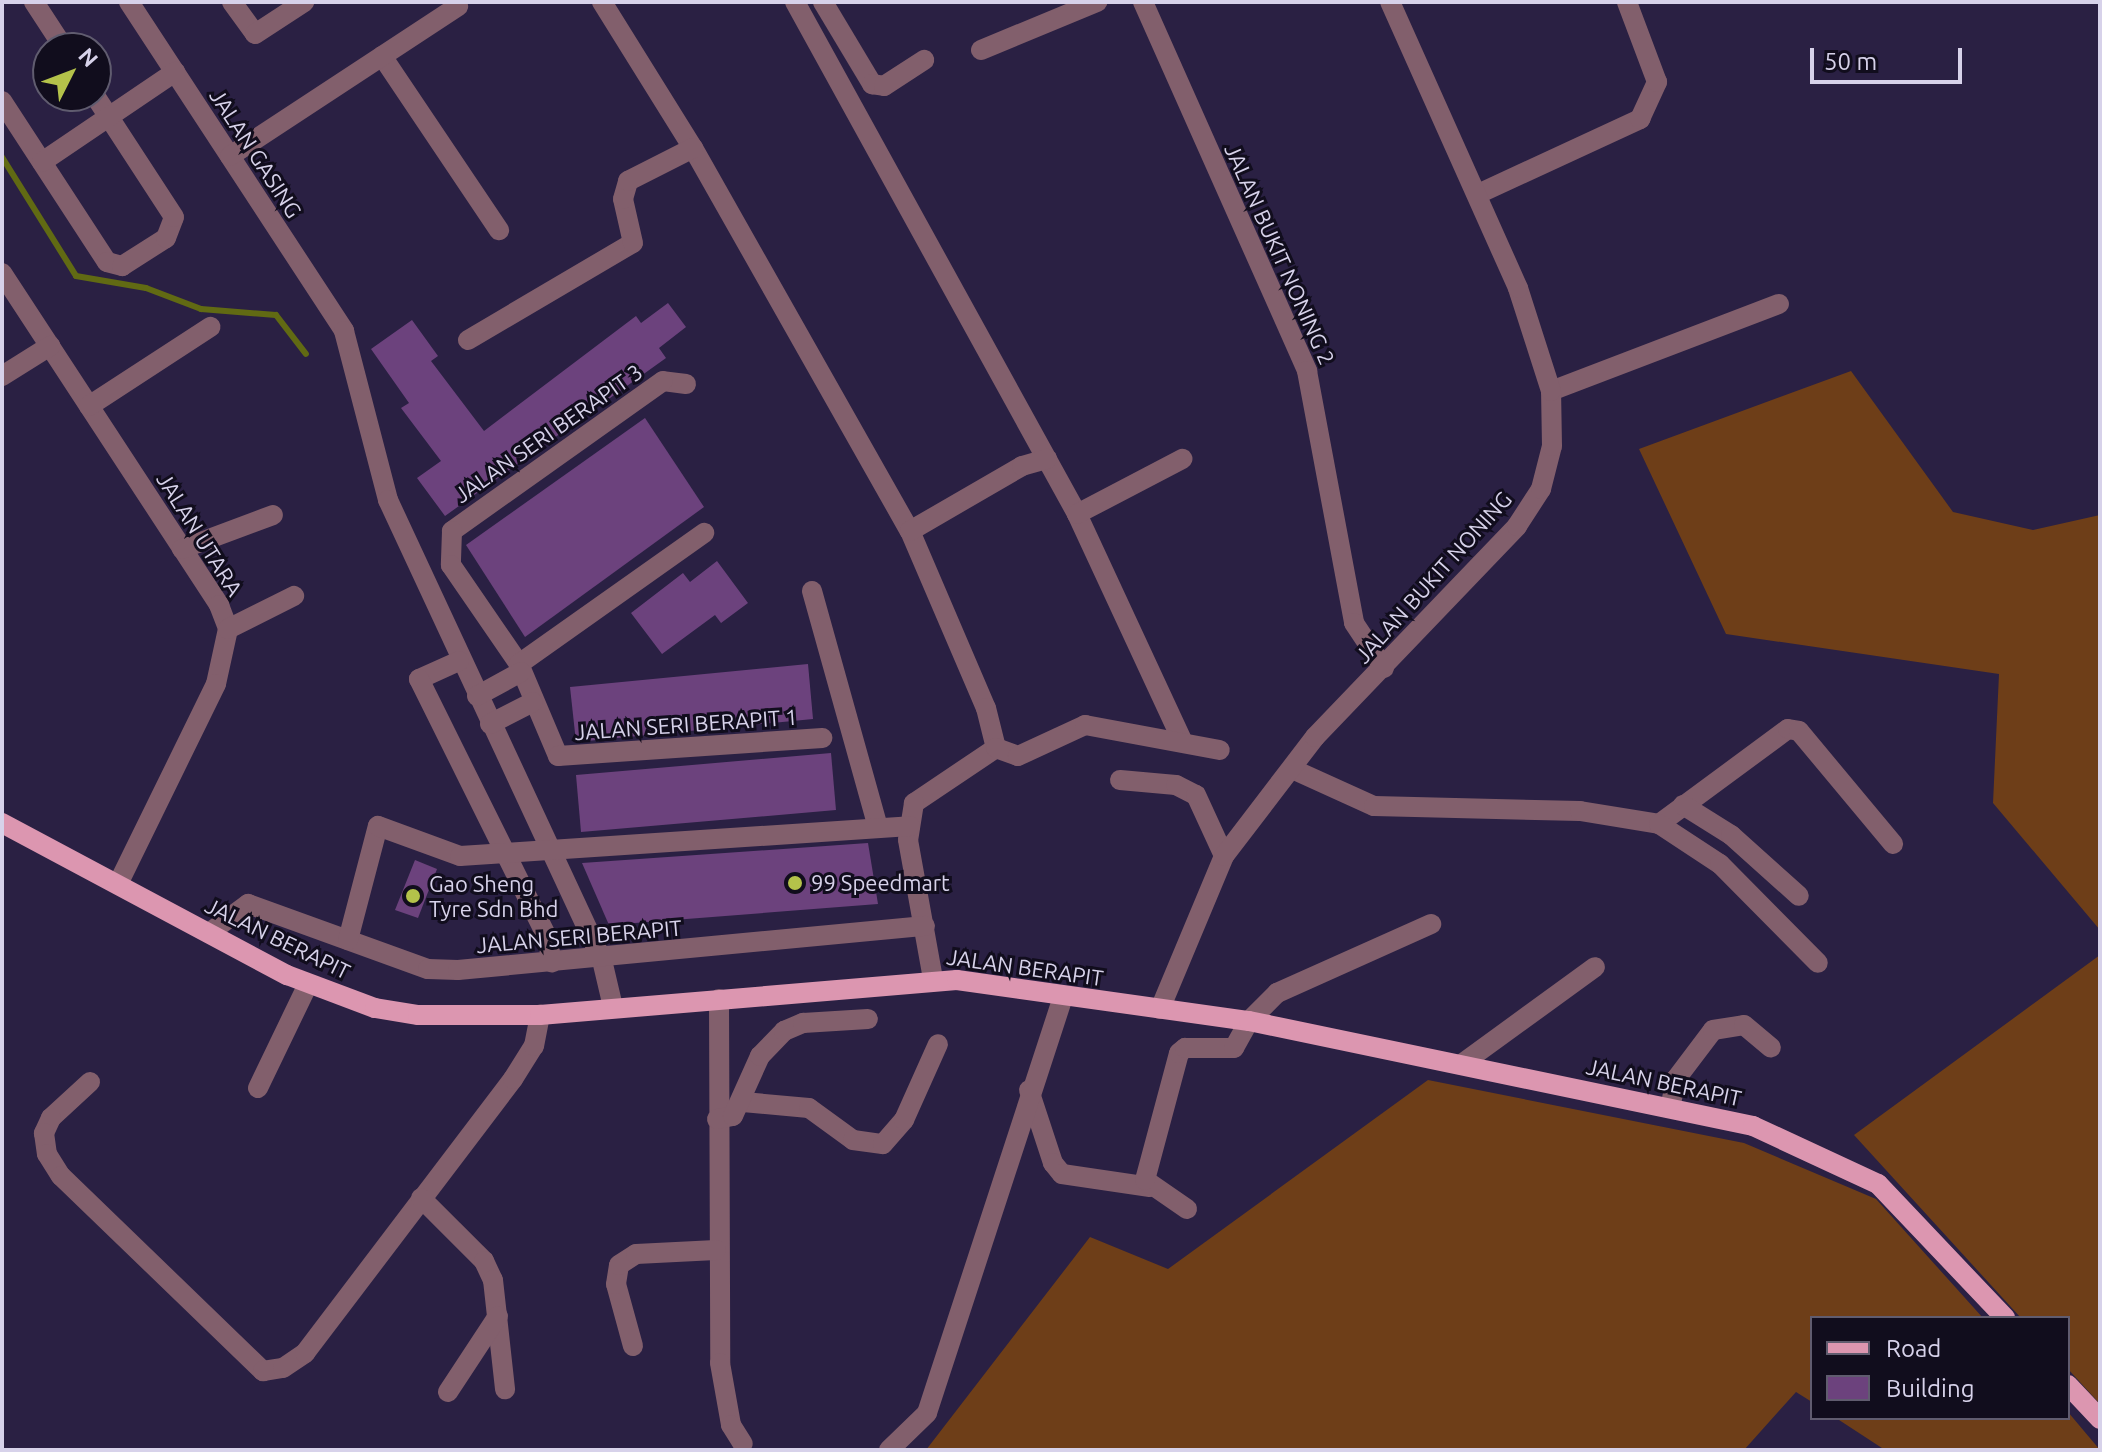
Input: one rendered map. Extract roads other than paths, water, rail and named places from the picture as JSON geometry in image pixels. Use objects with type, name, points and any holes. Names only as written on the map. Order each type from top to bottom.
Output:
[{"type":"main road","name":"JALAN BERAPIT","points":[[2,823],[308,984],[418,1015],[540,1015],[933,979],[1249,1021],[1463,1063],[1753,1126],[1878,1184],[2003,1316]]},
{"type":"main road","points":[[2070,1387],[2100,1419]]},
{"type":"street","points":[[34,2],[54,32]]},
{"type":"street","name":"JALAN GASING","points":[[129,2],[344,331],[388,500],[459,661],[602,960],[613,1007]]},
{"type":"street","points":[[232,2],[255,34],[304,2]]},
{"type":"street","points":[[602,2],[693,148],[910,531],[986,708],[996,748]]},
{"type":"street","points":[[795,2],[1077,514],[1181,738]]},
{"type":"street","points":[[981,50],[1097,2]]},
{"type":"street","name":"JALAN BUKIT NONING 2","points":[[1143,2],[1307,371],[1354,623],[1384,668]]},
{"type":"street","name":"JALAN BUKIT NONING","points":[[1160,1009],[1224,856],[1292,769],[1517,526],[1541,489],[1552,446],[1551,391],[1518,288],[1390,2]]},
{"type":"street","points":[[1478,194],[1640,119],[1657,82],[1627,2]]},
{"type":"street","points":[[230,156],[458,6]]},
{"type":"street","points":[[809,27],[827,9],[872,84],[884,86],[924,60]]},
{"type":"street","points":[[382,56],[499,230]]},
{"type":"street","points":[[42,162],[175,72]]},
{"type":"street","points":[[2,101],[107,262],[122,266],[146,255],[166,238],[174,217],[106,112]]},
{"type":"street","points":[[468,340],[633,243],[623,199],[628,181],[693,148]]},
{"type":"street","name":"JALAN UTARA","points":[[2,273],[182,549],[228,629],[216,684],[118,884]]},
{"type":"street","points":[[1551,391],[1779,304]]},
{"type":"street","points":[[89,406],[210,327]]},
{"type":"street","points":[[2,376],[50,346]]},
{"type":"street","name":"JALAN SERI BERAPIT 3","points":[[520,668],[451,565],[452,531],[663,381],[686,384]]},
{"type":"street","points":[[910,531],[1022,466],[1047,459]]},
{"type":"street","points":[[1077,514],[1182,459]]},
{"type":"street","points":[[182,549],[273,515]]},
{"type":"street","points":[[477,696],[704,533]]},
{"type":"street","points":[[812,591],[878,828]]},
{"type":"street","points":[[228,629],[294,596]]},
{"type":"street","points":[[459,661],[419,679],[547,937],[552,963]]},
{"type":"street","name":"JALAN SERI BERAPIT 1","points":[[520,668],[553,749],[568,758],[822,738]]},
{"type":"street","points":[[490,724],[533,702]]},
{"type":"street","points":[[996,748],[1018,756],[1085,725],[1181,738],[1220,750]]},
{"type":"street","points":[[1659,824],[1779,733],[1799,731],[1893,844]]},
{"type":"street","points":[[933,979],[910,826],[914,803],[930,788],[996,748]]},
{"type":"street","points":[[1292,769],[1374,806],[1580,811],[1659,824],[1720,864],[1818,963]]},
{"type":"street","points":[[1120,780],[1176,785],[1196,795],[1224,856]]},
{"type":"street","points":[[1683,805],[1731,835],[1799,896]]},
{"type":"street","points":[[348,940],[378,826],[460,856],[910,826]]},
{"type":"street","name":"JALAN SERI BERAPIT","points":[[209,933],[248,904],[428,969],[602,960],[925,926]]},
{"type":"street","points":[[1150,1187],[1145,1180],[1179,1053],[1185,1048],[1234,1048],[1249,1021],[1277,993],[1431,924]]},
{"type":"street","points":[[1463,1063],[1595,967]]},
{"type":"street","points":[[258,1088],[308,984]]},
{"type":"street","points":[[889,1450],[927,1413],[1029,1090],[1063,996]]},
{"type":"street","points":[[719,999],[716,1250],[720,1363],[731,1425],[743,1444]]},
{"type":"street","points":[[90,1082],[51,1118],[44,1133],[47,1154],[61,1176],[263,1371],[283,1368],[305,1353],[534,1046],[540,1015]]},
{"type":"street","points":[[717,1119],[733,1116],[743,1102],[760,1056],[784,1031],[803,1023],[868,1019]]},
{"type":"street","points":[[1670,1108],[1676,1079],[1713,1030],[1744,1025],[1771,1048]]},
{"type":"street","points":[[743,1102],[809,1108],[853,1140],[883,1144],[904,1120],[938,1044]]},
{"type":"street","points":[[1029,1090],[1053,1163],[1062,1174],[1150,1187],[1187,1209]]},
{"type":"street","points":[[421,1198],[484,1261],[498,1316],[505,1389]]},
{"type":"street","points":[[633,1346],[616,1284],[619,1265],[636,1254],[716,1250]]},
{"type":"street","points":[[448,1392],[498,1316]]},
{"type":"waterway","points":[[2,157],[76,276],[146,288],[201,309],[276,315],[306,354]]},
{"type":"place","name":"99 Speedmart","points":[[795,883]]},
{"type":"place","name":"Gao Sheng Tyre Sdn Bhd","points":[[413,896]]}]
